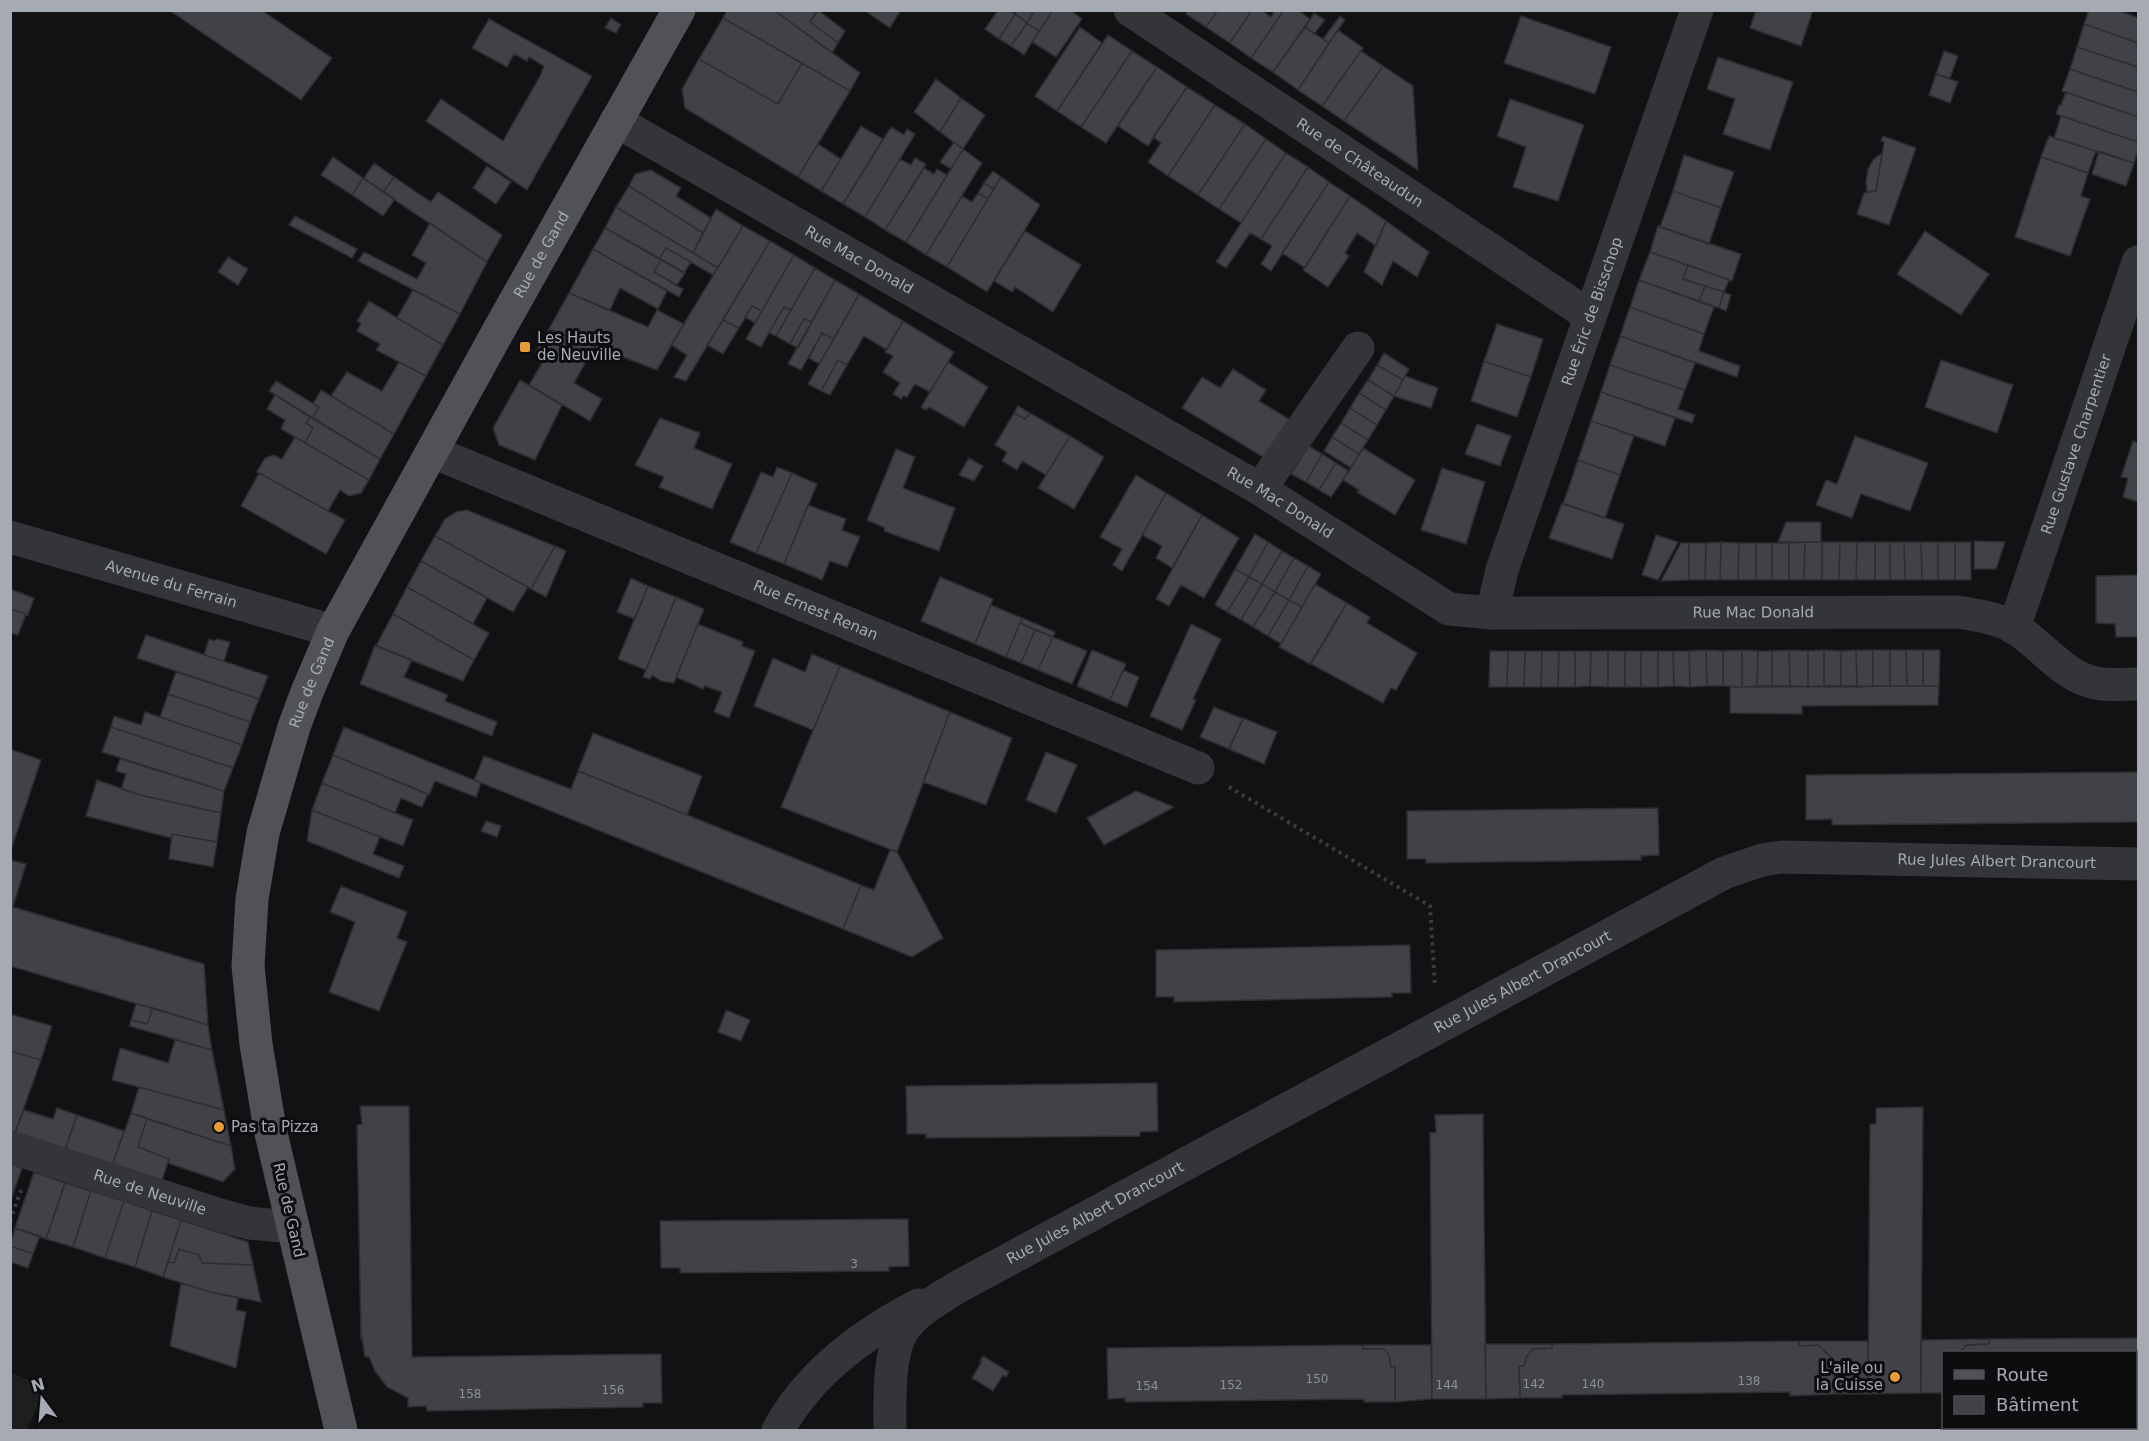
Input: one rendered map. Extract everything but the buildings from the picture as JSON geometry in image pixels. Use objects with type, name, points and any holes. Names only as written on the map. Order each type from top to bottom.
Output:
[{"type":"main road","name":"Rue de Gand","points":[[341,1431],[262,1089],[248,966],[249,932],[258,860],[279,777],[306,695],[333,632],[679,10]]},
{"type":"street","name":"Rue de Châteaudun","points":[[1130,10],[1590,316]]},
{"type":"street","name":"Rue Éric de Bisschop","points":[[1492,613],[1502,570],[1697,10]]},
{"type":"street","name":"Rue Mac Donald","points":[[616,121],[1260,489],[1449,609],[1492,613],[1957,612],[1975,614],[2014,628],[2077,675],[2095,683],[2139,684]]},
{"type":"street","name":"Rue Gustave Charpentier","points":[[2014,628],[2139,262]]},
{"type":"street","points":[[1260,489],[1358,348]]},
{"type":"street","name":"Rue Ernest Renan","points":[[433,452],[1198,768]]},
{"type":"street","name":"Avenue du Ferrain","points":[[10,537],[333,632]]},
{"type":"street","name":"Rue Jules Albert Drancourt","points":[[778,1431],[784,1419],[825,1369],[853,1344],[900,1314],[956,1288],[1701,885],[1741,866],[1782,857],[2139,864]]},
{"type":"street","name":"Rue de Neuville","points":[[10,1147],[223,1216],[249,1223],[293,1227]]},
{"type":"street","name":"Rue Jules Albert Drancourt","points":[[890,1431],[891,1379],[896,1349],[905,1327],[921,1311],[956,1288]]},
{"type":"path","points":[[1198,768],[1430,906],[1438,1029]]},
{"type":"shaded area","points":[[11,1372],[45,1388],[27,1430],[11,1430]]},
{"type":"place","name":"Les Hauts de Neuville","points":[[525,347]]},
{"type":"place","name":"Pas ta Pizza","points":[[219,1127]]},
{"type":"place","name":"L'aile ou la Cuisse","points":[[1895,1377]]}]
